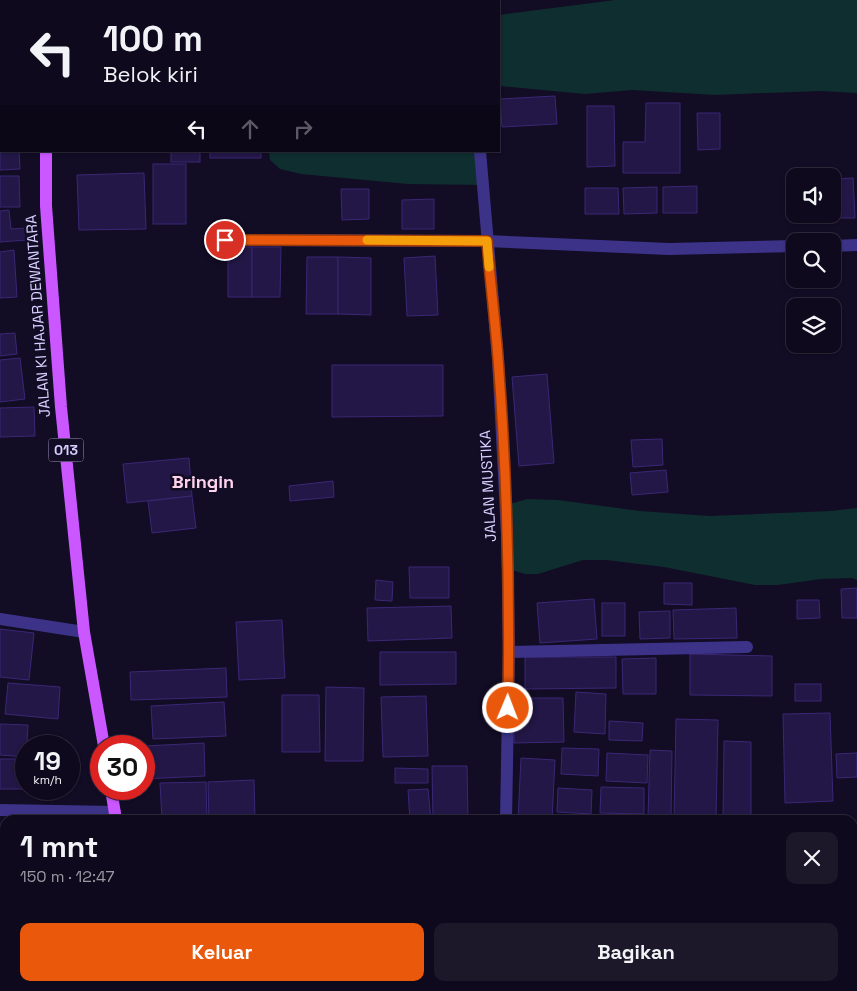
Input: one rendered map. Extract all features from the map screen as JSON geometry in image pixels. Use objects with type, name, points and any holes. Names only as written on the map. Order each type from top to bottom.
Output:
[{"type":"main road","name":"JALAN KI HAJAR DEWANTARA","points":[[46,152],[46,206],[62,407],[84,632],[102,735]]},
{"type":"main road","points":[[113,800],[116,815]]},
{"type":"street","name":"JALAN MUSTIKA","points":[[480,152],[498,359],[507,534],[509,652],[506,815]]},
{"type":"street","points":[[225,240],[487,241],[669,249],[786,246]]},
{"type":"street","points":[[841,246],[857,245]]},
{"type":"street","points":[[0,619],[84,632]]},
{"type":"street","points":[[509,652],[747,647]]},
{"type":"street","points":[[0,810],[97,815]]},
{"type":"green space","points":[[615,0],[857,0],[857,93],[819,91],[715,95],[632,90],[585,94],[500,86],[500,15]]},
{"type":"green space","points":[[269,152],[480,152],[482,185],[408,184],[301,174],[280,169],[270,160]]},
{"type":"green space","points":[[527,499],[558,500],[640,511],[710,516],[831,511],[857,508],[857,580],[852,578],[821,579],[778,585],[755,585],[664,567],[606,560],[583,560],[538,574],[525,574],[508,569],[506,505]]},
{"type":"building","points":[[555,96],[557,124],[502,127],[500,99]]},
{"type":"building","points":[[646,103],[680,103],[680,173],[623,173],[623,142],[645,142]]},
{"type":"building","points":[[587,106],[614,106],[615,166],[587,167]]},
{"type":"building","points":[[697,113],[720,113],[720,149],[698,150]]},
{"type":"building","points":[[0,152],[19,152],[20,169],[0,170]]},
{"type":"building","points":[[171,152],[200,152],[200,162],[171,162]]},
{"type":"building","points":[[210,152],[261,152],[261,158],[210,158]]},
{"type":"building","points":[[153,164],[186,164],[186,224],[153,224]]},
{"type":"building","points":[[144,173],[146,229],[79,230],[77,175]]},
{"type":"building","points":[[0,176],[19,176],[20,207],[0,207]]},
{"type":"building","points":[[853,178],[855,218],[841,218],[841,179]]},
{"type":"building","points":[[697,186],[697,213],[663,213],[663,187]]},
{"type":"building","points":[[657,187],[657,213],[624,214],[623,188]]},
{"type":"building","points":[[585,188],[618,188],[619,214],[585,214]]},
{"type":"building","points":[[341,189],[369,189],[369,219],[342,220]]},
{"type":"building","points":[[434,199],[434,229],[402,229],[402,200]]},
{"type":"building","points":[[9,210],[11,229],[27,228],[27,240],[0,242],[0,211]]},
{"type":"building","points":[[228,247],[252,247],[252,297],[228,297]]},
{"type":"building","points":[[252,247],[281,247],[280,297],[252,297]]},
{"type":"building","points":[[14,250],[17,297],[0,298],[0,252]]},
{"type":"building","points":[[435,256],[438,315],[407,316],[404,258]]},
{"type":"building","points":[[307,257],[338,257],[338,314],[306,314]]},
{"type":"building","points":[[338,257],[371,258],[371,315],[338,314]]},
{"type":"building","points":[[15,333],[17,354],[0,356],[0,334]]},
{"type":"building","points":[[20,358],[25,399],[0,402],[0,360]]},
{"type":"building","points":[[332,365],[443,365],[443,416],[332,417]]},
{"type":"building","points":[[547,374],[554,463],[519,466],[512,377]]},
{"type":"building","points":[[34,407],[35,436],[0,437],[0,408]]},
{"type":"building","points":[[662,439],[663,465],[633,467],[631,440]]},
{"type":"building","points":[[189,458],[192,496],[127,503],[123,464]]},
{"type":"building","points":[[666,470],[668,492],[632,495],[630,473]]},
{"type":"building","points":[[333,481],[334,497],[290,501],[289,486]]},
{"type":"building","points":[[192,496],[196,528],[152,533],[148,501]]},
{"type":"building","points":[[409,567],[449,567],[449,598],[410,598]]},
{"type":"building","points":[[376,580],[393,582],[392,601],[375,600]]},
{"type":"building","points":[[664,583],[692,583],[692,605],[664,604]]},
{"type":"building","points":[[857,588],[857,618],[842,618],[841,589]]},
{"type":"building","points":[[594,599],[597,639],[540,643],[537,603]]},
{"type":"building","points":[[797,600],[819,600],[820,618],[797,619]]},
{"type":"building","points":[[602,603],[625,603],[625,636],[602,636]]},
{"type":"building","points":[[451,606],[452,638],[368,641],[367,608]]},
{"type":"building","points":[[736,608],[737,638],[674,639],[673,610]]},
{"type":"building","points":[[670,611],[670,638],[640,639],[639,612]]},
{"type":"building","points":[[282,620],[285,678],[239,680],[236,622]]},
{"type":"building","points":[[0,629],[34,633],[29,680],[0,677]]},
{"type":"building","points":[[380,652],[456,652],[456,684],[380,685]]},
{"type":"building","points":[[690,654],[772,656],[772,696],[690,695]]},
{"type":"building","points":[[525,657],[616,657],[616,688],[525,689]]},
{"type":"building","points":[[656,658],[656,694],[623,694],[622,659]]},
{"type":"building","points":[[226,668],[227,697],[131,700],[130,672]]},
{"type":"building","points":[[8,683],[60,687],[58,719],[5,714]]},
{"type":"building","points":[[795,684],[821,684],[821,701],[795,701]]},
{"type":"building","points":[[326,687],[364,688],[363,761],[325,761]]},
{"type":"building","points":[[576,692],[606,694],[605,734],[574,732]]},
{"type":"building","points":[[282,695],[319,695],[320,752],[282,752]]},
{"type":"building","points":[[426,696],[428,756],[383,757],[381,697]]},
{"type":"building","points":[[514,698],[563,698],[564,742],[514,743]]},
{"type":"building","points":[[224,702],[226,736],[155,739],[155,735],[153,735],[151,706]]},
{"type":"building","points":[[830,713],[833,801],[785,803],[783,714]]},
{"type":"building","points":[[676,719],[718,720],[716,815],[674,815]]},
{"type":"building","points":[[609,721],[643,723],[642,741],[609,740]]},
{"type":"building","points":[[0,724],[28,725],[27,735],[15,735],[15,756],[0,755]]},
{"type":"building","points":[[724,741],[751,742],[751,815],[723,815]]},
{"type":"building","points":[[204,743],[205,776],[155,778],[155,745]]},
{"type":"building","points":[[562,748],[599,749],[598,776],[561,774]]},
{"type":"building","points":[[650,750],[672,751],[671,815],[648,815]]},
{"type":"building","points":[[607,753],[648,755],[647,783],[606,781]]},
{"type":"building","points":[[857,753],[857,777],[837,778],[836,754]]},
{"type":"building","points":[[521,758],[555,760],[552,815],[518,815]]},
{"type":"building","points":[[0,759],[15,759],[15,789],[0,789]]},
{"type":"building","points":[[432,766],[467,766],[468,815],[433,815]]},
{"type":"building","points":[[395,768],[428,769],[428,783],[395,783]]},
{"type":"building","points":[[254,780],[255,815],[209,815],[208,782]]},
{"type":"building","points":[[206,782],[207,815],[162,815],[160,783]]},
{"type":"building","points":[[601,787],[644,788],[644,814],[600,813]]},
{"type":"building","points":[[558,788],[592,790],[591,814],[557,812]]},
{"type":"building","points":[[428,789],[431,815],[410,815],[408,790]]},
{"type":"slow traffic","points":[[367,240],[487,241],[489,267]]},
{"type":"district","name":"Bringin","points":[[203,482]]},
{"type":"route","points":[[225,240],[487,241],[498,359],[506,505],[509,652],[508,708]]}]
